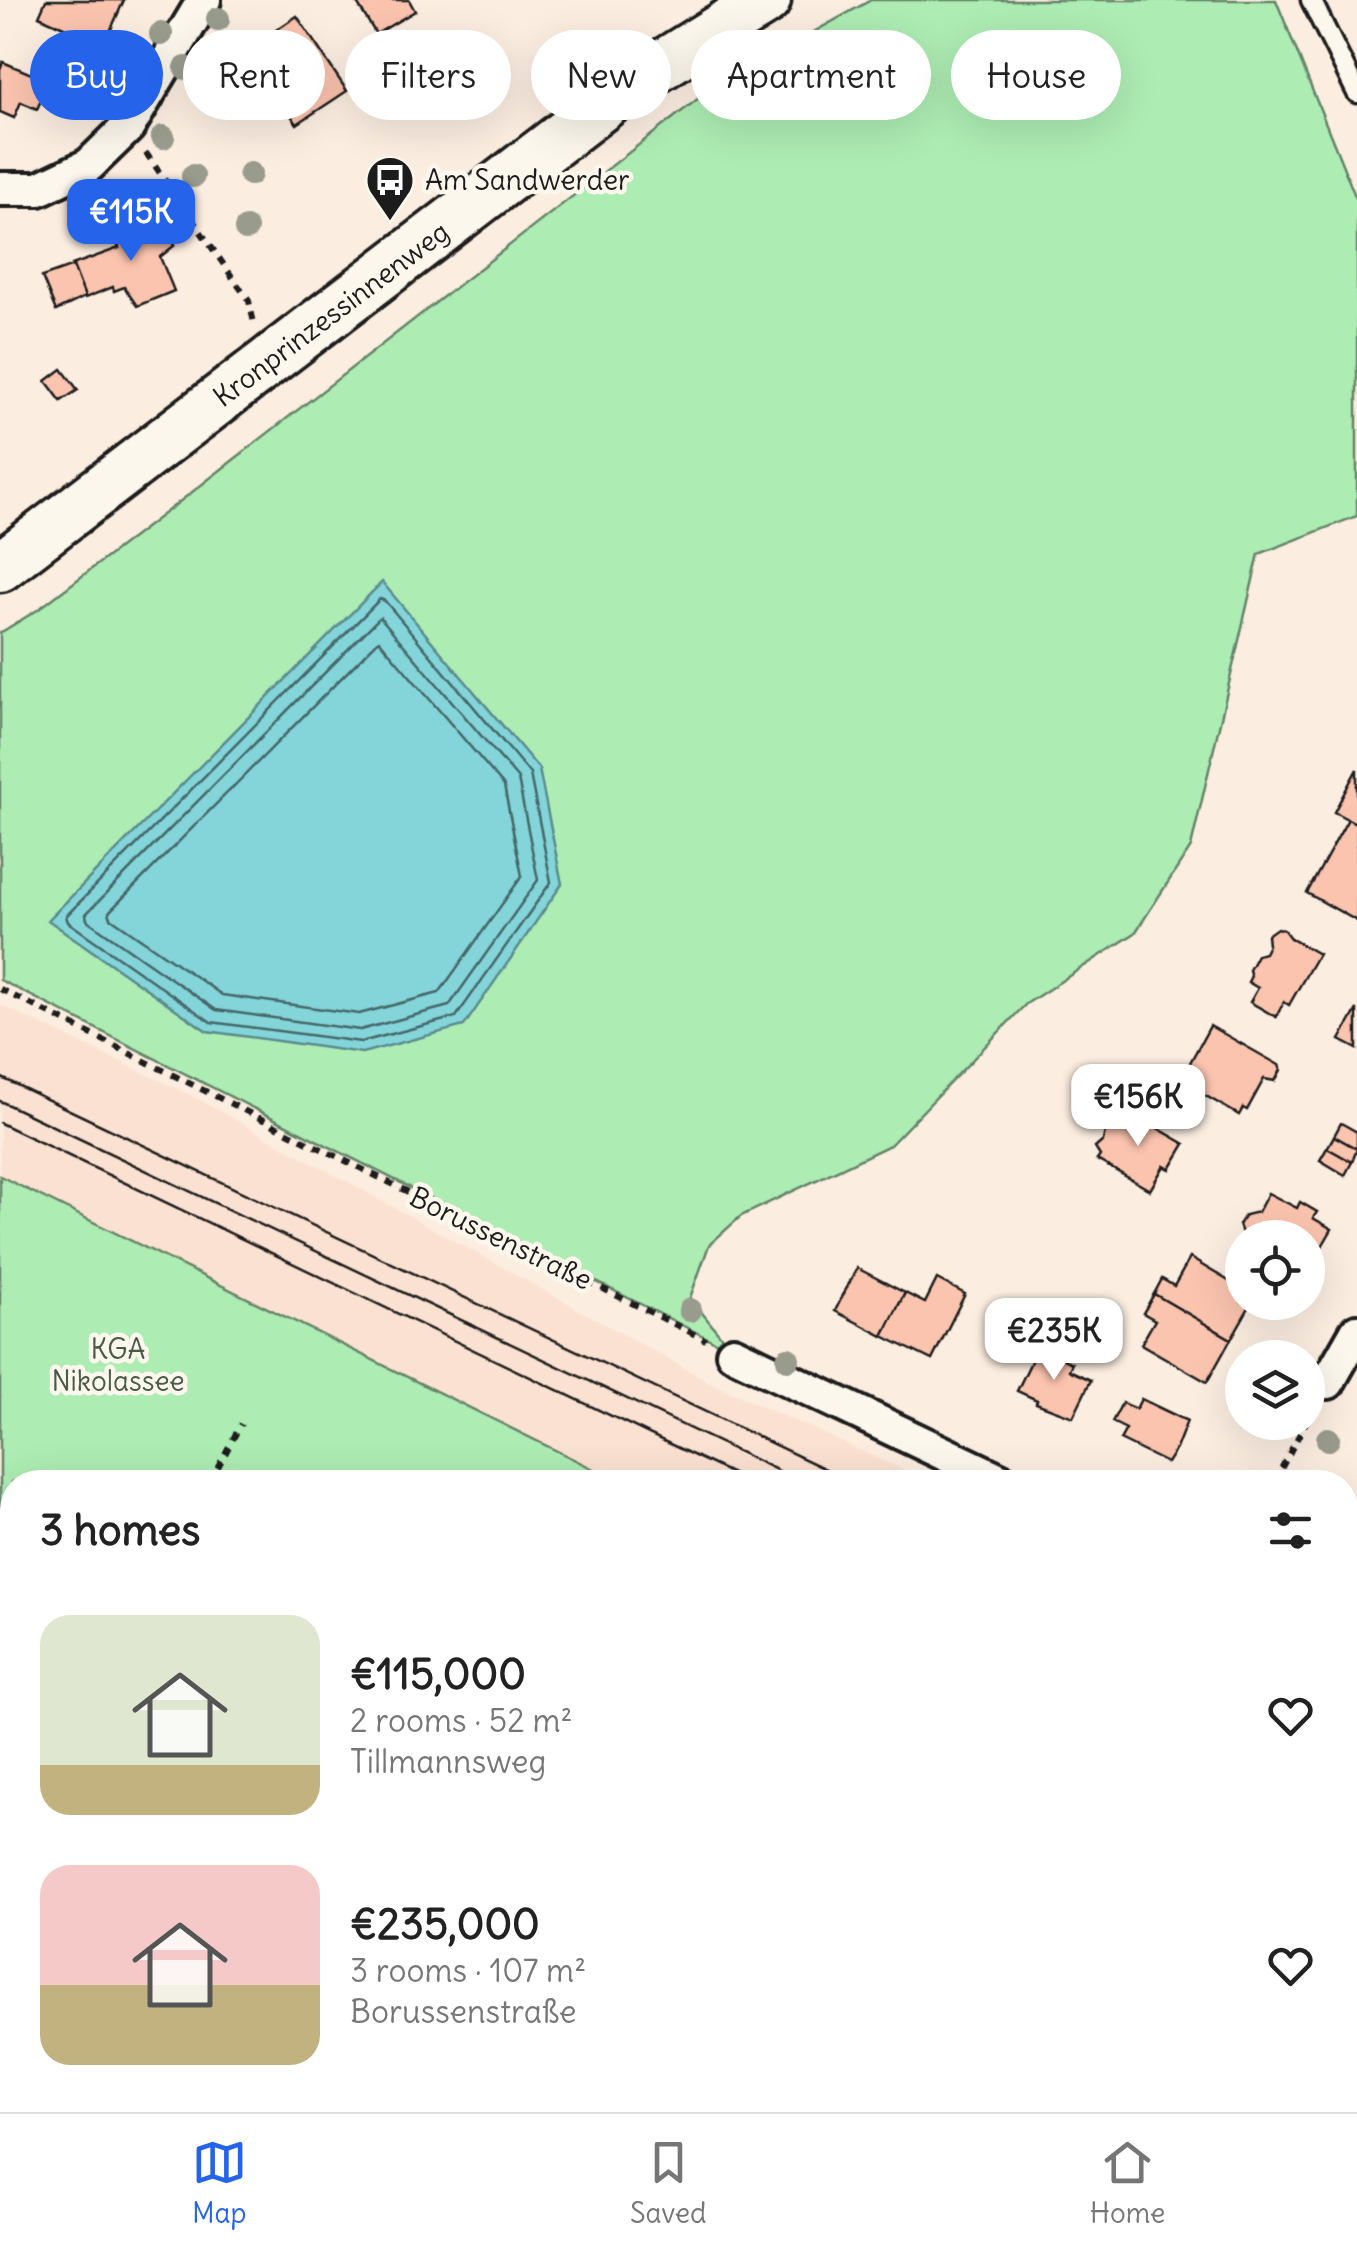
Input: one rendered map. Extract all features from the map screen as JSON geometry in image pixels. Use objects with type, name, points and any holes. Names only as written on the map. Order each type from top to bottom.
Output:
[{"type":"main road","name":"Kronprinzessinnenweg","points":[[0,567],[631,84],[766,0]]},
{"type":"street","points":[[0,189],[39,189],[88,166],[128,127],[204,0]]},
{"type":"street","points":[[1328,1382],[1357,1331]]},
{"type":"street","points":[[733,1353],[979,1470]]},
{"type":"lane","points":[[1310,0],[1357,93]]},
{"type":"path","points":[[128,127],[248,302]]},
{"type":"path","name":"Borussenstraße","points":[[0,989],[733,1353]]},
{"type":"path","points":[[216,1470],[241,1424]]},
{"type":"path","points":[[1280,1470],[1296,1440]]},
{"type":"shaded area","points":[[0,1005],[192,1096],[713,1384],[903,1470],[596,1470],[0,1176]]},
{"type":"green space","points":[[871,0],[1276,0],[1357,201],[1357,516],[1259,554],[1191,847],[1135,933],[1026,1004],[890,1145],[741,1216],[709,1245],[690,1298],[733,1351],[0,980],[0,633],[39,609],[187,496],[691,104],[691,120],[931,120],[931,30],[817,30]]},
{"type":"green space","name":"KGA Nikolassee","points":[[0,1176],[596,1470],[0,1470]]},
{"type":"water","points":[[382,582],[539,769],[562,884],[464,1026],[362,1053],[207,1031],[48,920]]},
{"type":"building","points":[[46,0],[124,0],[111,30],[70,30],[39,16]]},
{"type":"building","points":[[355,0],[409,0],[415,11],[383,30],[374,30]]},
{"type":"building","points":[[297,16],[306,30],[276,30]]},
{"type":"building","points":[[325,58],[345,88],[345,92],[325,106]]},
{"type":"building","points":[[3,62],[30,73],[30,106],[21,102],[14,118],[0,112]]},
{"type":"building","points":[[149,212],[175,245],[160,257],[174,291],[137,306],[124,287],[85,298],[72,265],[119,248],[115,238]]},
{"type":"building","points":[[73,266],[85,297],[56,311],[42,277]]},
{"type":"building","points":[[62,369],[78,390],[61,401],[46,381]]},
{"type":"building","points":[[1357,769],[1357,824],[1334,812]]},
{"type":"building","points":[[1348,819],[1357,824],[1357,921],[1307,893]]},
{"type":"building","points":[[1277,928],[1318,954],[1289,1005],[1284,1002],[1276,1017],[1250,1002],[1258,988],[1248,982],[1257,955],[1264,953],[1268,945],[1267,935]]},
{"type":"building","points":[[1357,1009],[1357,1049],[1340,1040]]},
{"type":"building","points":[[1210,1026],[1279,1065],[1281,1070],[1275,1081],[1264,1079],[1247,1110],[1243,1108],[1239,1115],[1180,1081]]},
{"type":"building","points":[[1128,1111],[1185,1144],[1170,1169],[1164,1166],[1150,1190],[1097,1160],[1100,1156],[1095,1148],[1103,1141],[1107,1121],[1114,1114],[1123,1119]]},
{"type":"building","points":[[1341,1123],[1357,1132],[1357,1149],[1334,1136]]},
{"type":"building","points":[[1334,1136],[1357,1149],[1352,1162],[1327,1148]]},
{"type":"building","points":[[1327,1148],[1352,1162],[1345,1175],[1320,1160]]},
{"type":"building","points":[[1268,1193],[1297,1208],[1300,1202],[1317,1212],[1313,1218],[1316,1220],[1242,1220],[1245,1215],[1258,1212]]},
{"type":"building","points":[[1190,1258],[1225,1279],[1225,1320],[1242,1320],[1231,1339],[1154,1294],[1162,1279],[1174,1286]]},
{"type":"building","points":[[857,1268],[905,1293],[883,1336],[835,1311]]},
{"type":"building","points":[[937,1279],[965,1294],[932,1360],[883,1336],[905,1293],[925,1303]]},
{"type":"building","points":[[1154,1294],[1231,1339],[1225,1340],[1225,1350],[1207,1382],[1141,1344],[1155,1320],[1143,1313]]},
{"type":"building","points":[[1038,1347],[1072,1363],[1069,1370],[1091,1380],[1073,1417],[1017,1391]]},
{"type":"building","points":[[1141,1399],[1187,1421],[1167,1463],[1120,1440],[1126,1429],[1112,1422],[1122,1403],[1136,1409]]},
{"type":"tram line","points":[[0,1077],[828,1470]]},
{"type":"tram line","points":[[0,1101],[777,1470]]},
{"type":"tram line","points":[[0,1123],[724,1470]]},
{"type":"place","name":"Am Sandwerder","points":[[390,222]]}]
